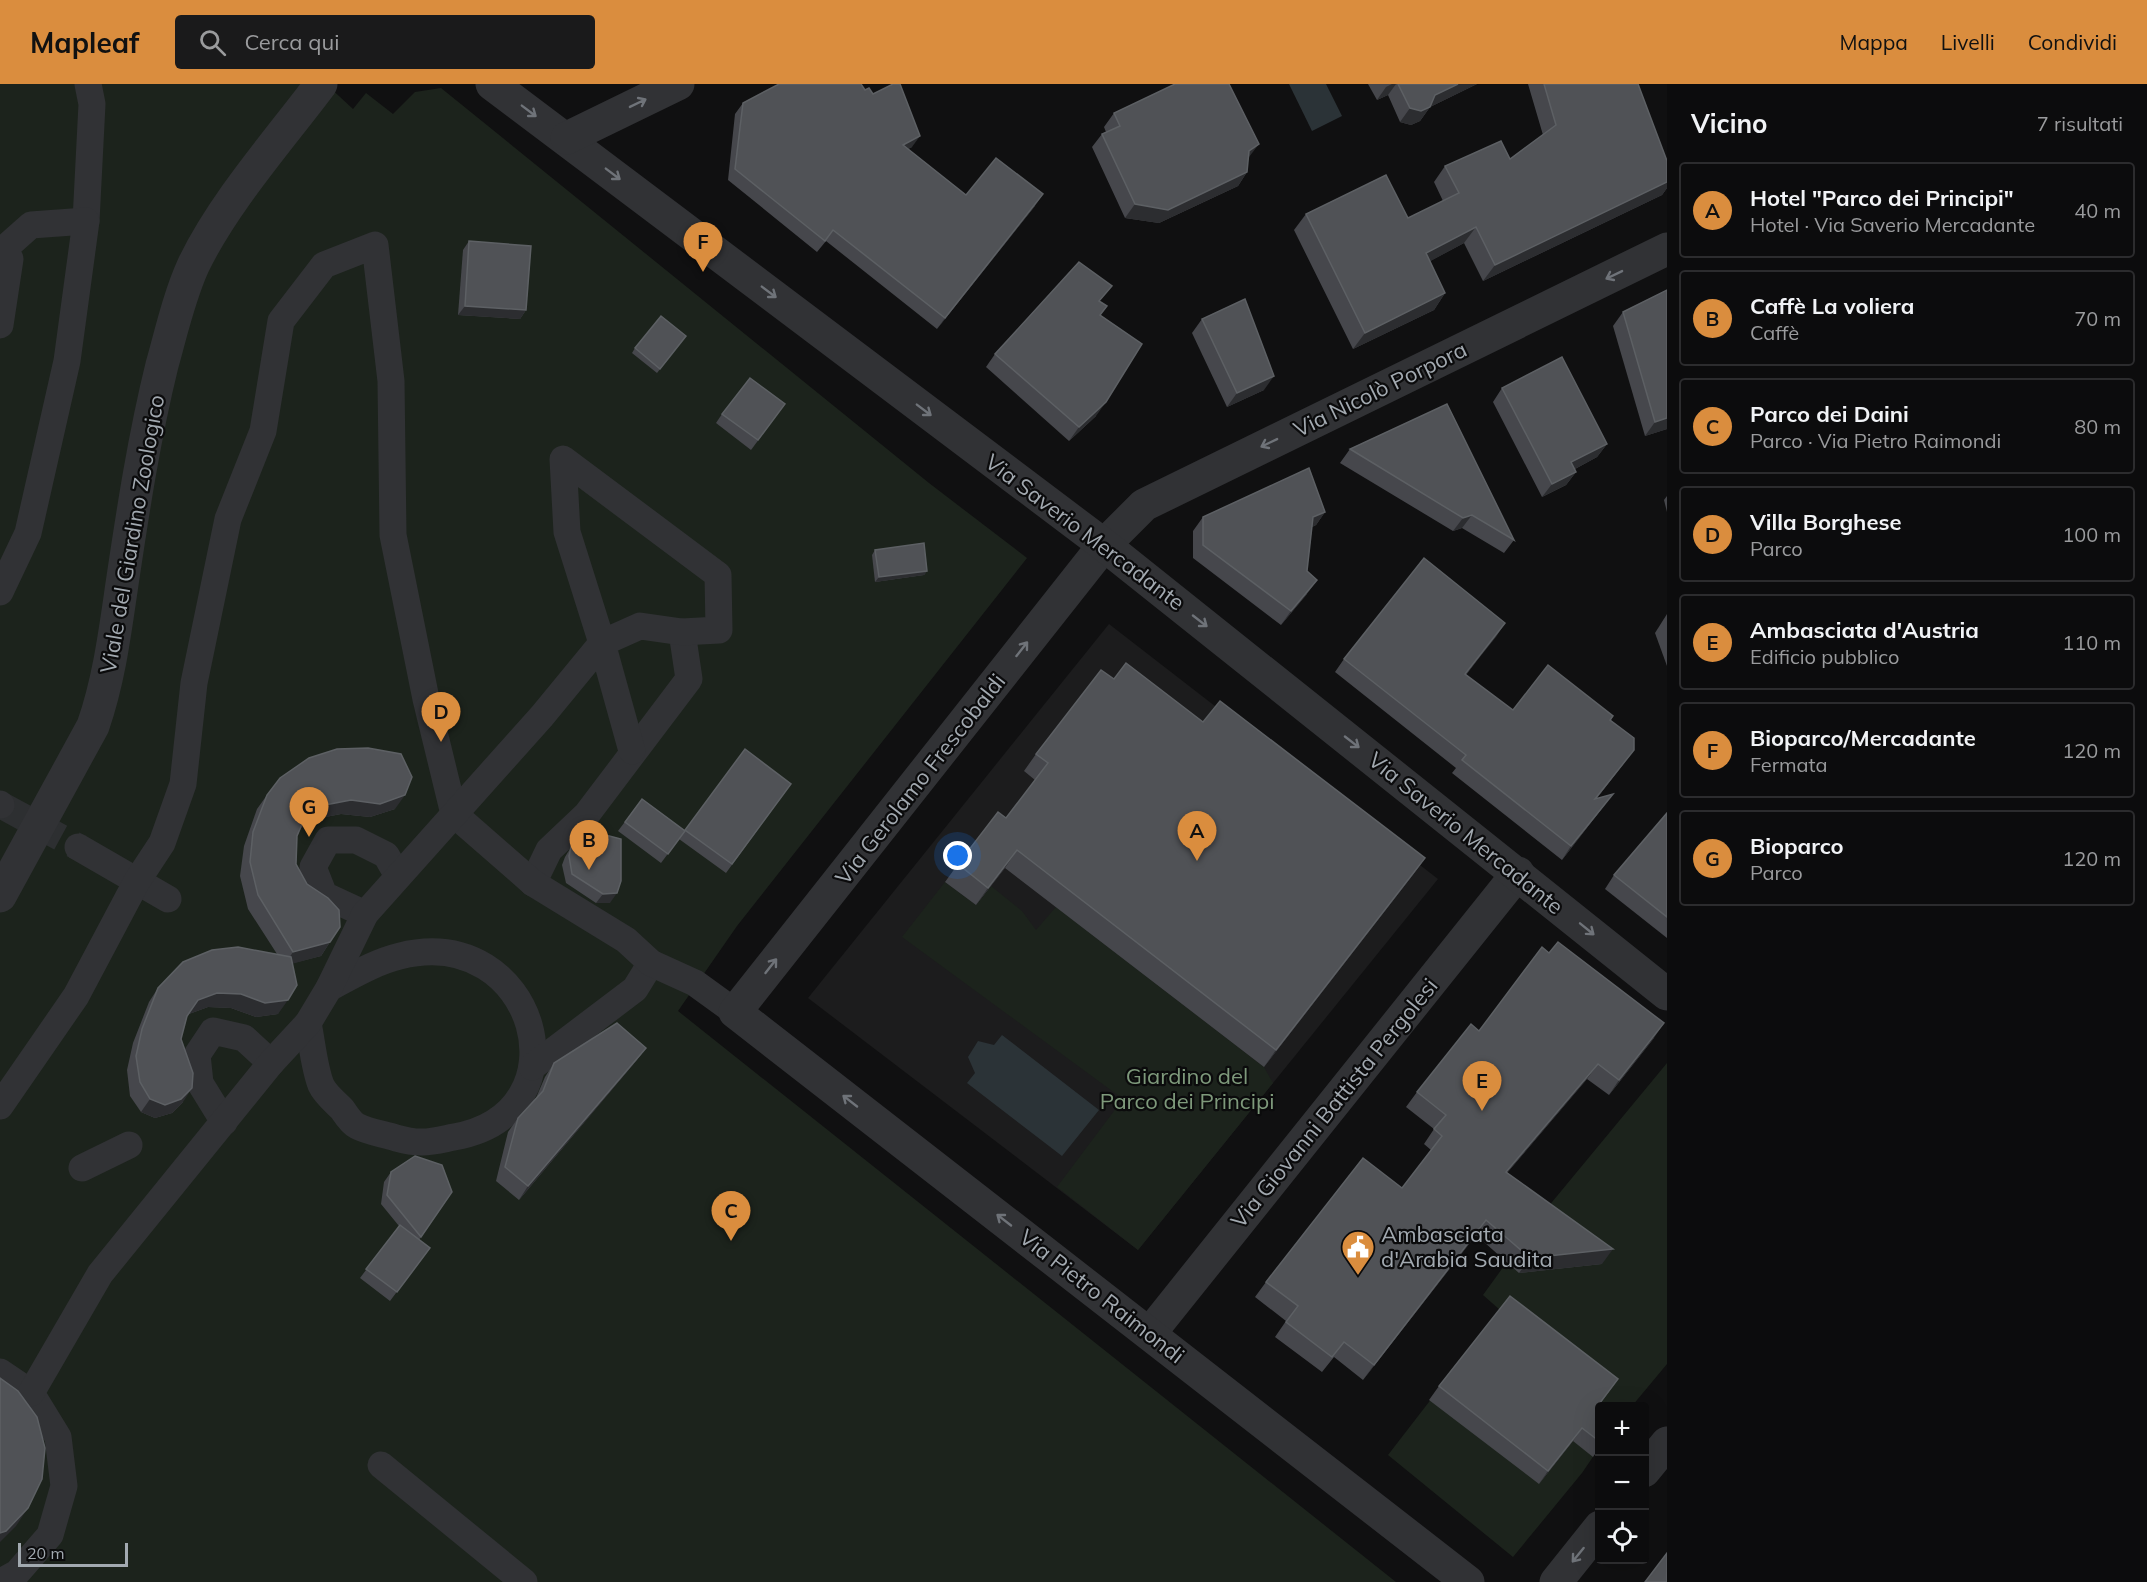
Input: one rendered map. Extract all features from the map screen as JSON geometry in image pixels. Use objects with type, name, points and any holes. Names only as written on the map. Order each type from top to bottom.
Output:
[{"type":"street","points":[[0,592],[28,533],[67,361],[86,221],[92,104],[88,84]]},
{"type":"street","name":"Viale del Giardino Zoologico","points":[[0,896],[93,726],[100,704],[112,651],[138,475],[171,333],[192,268],[225,213],[321,84]]},
{"type":"street","name":"Via Saverio Mercadante","points":[[492,84],[567,138],[1104,545],[1667,994]]},
{"type":"street","points":[[567,138],[678,84]]},
{"type":"street","points":[[0,325],[10,259],[4,249],[31,225],[86,221]]},
{"type":"street","points":[[0,1106],[76,996],[137,881],[162,843],[183,784],[194,682],[228,519],[263,431],[281,321],[324,265],[375,245],[391,381],[393,535],[426,699],[454,814],[533,883],[626,940],[651,963],[695,983],[735,1012]]},
{"type":"street","name":"Via Nicolò Porpora","points":[[1104,545],[1144,505],[1667,249]]},
{"type":"street","points":[[31,1393],[100,1274],[270,1063],[308,1023],[329,987],[364,914],[542,716],[602,643],[640,626],[682,632],[719,630],[718,575],[563,459],[567,532],[602,643],[632,752]]},
{"type":"street","name":"Via Gerolamo Frescobaldi","points":[[735,1012],[1104,545]]},
{"type":"street","points":[[533,883],[549,850],[587,814],[689,679],[682,632]]},
{"type":"street","points":[[364,914],[324,895],[314,867],[328,840],[356,840],[386,855],[398,876]]},
{"type":"street","points":[[78,846],[168,899]]},
{"type":"street","name":"Via Giovanni Battista Pergolesi","points":[[1150,1333],[1518,873]]},
{"type":"street","points":[[308,1023],[322,1086],[356,1126],[418,1144],[478,1133],[503,1117],[525,1092],[532,1067],[528,1017],[516,994],[500,975],[475,960],[444,953],[400,956],[368,968],[329,987]]},
{"type":"street","points":[[532,1067],[635,989],[651,963]]},
{"type":"street","name":"Via Pietro Raimondi","points":[[735,1012],[1468,1582]]},
{"type":"street","points":[[224,1122],[200,1083],[197,1055],[213,1031],[244,1038],[270,1063]]},
{"type":"street","points":[[82,1168],[129,1145]]},
{"type":"street","points":[[0,1371],[31,1393],[58,1437],[64,1486],[50,1535],[17,1573],[1,1582]]},
{"type":"street","points":[[1649,1465],[1667,1443]]},
{"type":"street","points":[[381,1465],[524,1582]]},
{"type":"street","points":[[1556,1582],[1595,1532]]},
{"type":"shaded area","points":[[1289,84],[1326,84],[1342,116],[1312,131]]},
{"type":"shaded area","points":[[1109,624],[1438,879],[1138,1250],[808,998]]},
{"type":"shaded area","points":[[1002,1035],[1099,1110],[1062,1156],[967,1083],[975,1073],[968,1057],[978,1041],[994,1045]]},
{"type":"green space","points":[[0,84],[326,84],[353,109],[366,93],[393,114],[415,92],[441,88],[929,483],[1027,558],[737,926],[678,1011],[1396,1582],[0,1582]]},
{"type":"green space","name":"Giardino del Parco dei Principi","points":[[945,882],[976,905],[991,886],[1022,911],[1036,930],[1056,907],[1264,1067],[1273,1083],[1138,1250],[1057,1187],[1123,1099],[902,937]]},
{"type":"green space","points":[[1667,1063],[1667,1364],[1635,1402],[1595,1402],[1595,1454],[1513,1557],[1388,1455],[1500,1310],[1483,1295],[1538,1219]]},
{"type":"building","points":[[779,84],[861,84],[865,90],[869,88],[873,94],[893,84],[900,84],[920,136],[903,145],[966,195],[996,158],[1043,194],[945,318],[833,230],[825,241],[735,169],[743,103]]},
{"type":"building","points":[[1175,84],[1229,84],[1259,144],[1249,151],[1247,172],[1168,210],[1135,204],[1102,134],[1120,126],[1114,113]]},
{"type":"building","points":[[1398,84],[1458,84],[1435,95],[1430,107],[1421,111],[1410,108]]},
{"type":"building","points":[[1544,84],[1638,84],[1667,161],[1667,182],[1495,265],[1476,227],[1426,253],[1445,293],[1365,333],[1306,214],[1386,175],[1408,218],[1459,193],[1445,166],[1501,141],[1510,159],[1556,125]]},
{"type":"building","points":[[469,241],[531,246],[526,310],[465,306]]},
{"type":"building","points":[[1079,262],[1112,286],[1099,301],[1107,306],[1100,315],[1142,344],[1106,402],[1079,427],[995,354]]},
{"type":"building","points":[[1667,290],[1667,418],[1655,422],[1623,312]]},
{"type":"building","points":[[1245,299],[1274,376],[1237,393],[1202,319]]},
{"type":"building","points":[[661,316],[686,336],[660,369],[635,348]]},
{"type":"building","points":[[1562,357],[1607,444],[1571,462],[1576,472],[1552,484],[1502,388]]},
{"type":"building","points":[[750,378],[785,404],[758,440],[722,414]]},
{"type":"building","points":[[1447,404],[1514,540],[1472,515],[1463,518],[1350,449]]},
{"type":"building","points":[[1309,468],[1325,512],[1313,517],[1307,571],[1317,580],[1291,611],[1203,545],[1203,517]]},
{"type":"building","points":[[924,543],[927,571],[879,577],[875,550]]},
{"type":"building","points":[[1424,558],[1505,623],[1465,674],[1513,710],[1548,665],[1613,716],[1610,720],[1634,738],[1634,750],[1595,799],[1613,794],[1571,846],[1462,760],[1466,755],[1344,659]]},
{"type":"building","points":[[1126,663],[1203,722],[1220,701],[1425,858],[1276,1050],[1017,850],[988,888],[958,864],[998,812],[1006,818],[1048,763],[1036,754],[1101,670],[1114,679]]},
{"type":"building","points":[[368,748],[401,754],[412,777],[405,795],[380,804],[351,800],[325,805],[305,817],[297,836],[296,864],[307,884],[328,898],[339,910],[340,927],[330,942],[293,952],[258,895],[250,862],[253,832],[267,795],[280,778],[309,758],[337,749]]},
{"type":"building","points":[[745,749],[791,784],[732,864],[685,830]]},
{"type":"building","points":[[642,799],[685,831],[668,854],[625,822]]},
{"type":"building","points":[[1667,813],[1667,917],[1614,875]]},
{"type":"building","points":[[598,833],[621,839],[621,881],[617,893],[603,894],[572,874],[569,856],[571,847],[588,834]]},
{"type":"building","points":[[1558,942],[1664,1023],[1619,1080],[1598,1064],[1506,1172],[1613,1249],[1530,1258],[1486,1220],[1374,1365],[1344,1342],[1332,1357],[1286,1322],[1298,1306],[1266,1282],[1363,1158],[1402,1188],[1442,1136],[1434,1129],[1446,1115],[1417,1092],[1471,1024],[1479,1031],[1542,947],[1549,953]]},
{"type":"building","points":[[238,947],[291,957],[297,985],[288,1000],[265,1003],[241,994],[217,993],[198,1000],[187,1016],[181,1039],[193,1073],[192,1088],[181,1099],[165,1105],[150,1099],[140,1082],[136,1056],[142,1029],[158,988],[183,962],[212,950]]},
{"type":"building","points":[[617,1023],[646,1048],[528,1186],[505,1167],[518,1118],[543,1091],[554,1063]]},
{"type":"building","points":[[415,1156],[442,1165],[452,1192],[421,1237],[387,1195],[391,1172]]},
{"type":"building","points":[[400,1225],[430,1248],[397,1292],[366,1269]]},
{"type":"building","points":[[1510,1296],[1618,1379],[1601,1402],[1595,1402],[1595,1438],[1582,1428],[1548,1471],[1439,1386]]},
{"type":"building","points":[[0,1378],[18,1391],[37,1417],[45,1448],[42,1479],[28,1508],[6,1531],[0,1533]]},
{"type":"building","points":[[1667,1553],[1667,1582],[1645,1582]]},
{"type":"tunnel","points":[[1,805],[78,847]]},
{"type":"place","name":"Bioparco/Mercadante","points":[[703,272]]},
{"type":"place","name":"Villa Borghese","points":[[441,742]]},
{"type":"place","name":"Bioparco","points":[[309,837]]},
{"type":"place","name":"Hotel \"Parco dei Principi\"","points":[[1197,861]]},
{"type":"place","name":"Caffè La voliera","points":[[589,870]]},
{"type":"place","name":"Ambasciata d'Austria","points":[[1482,1111]]},
{"type":"place","name":"Parco dei Daini","points":[[731,1241]]},
{"type":"place","name":"Ambasciata d'Arabia Saudita","points":[[1358,1276]]}]
